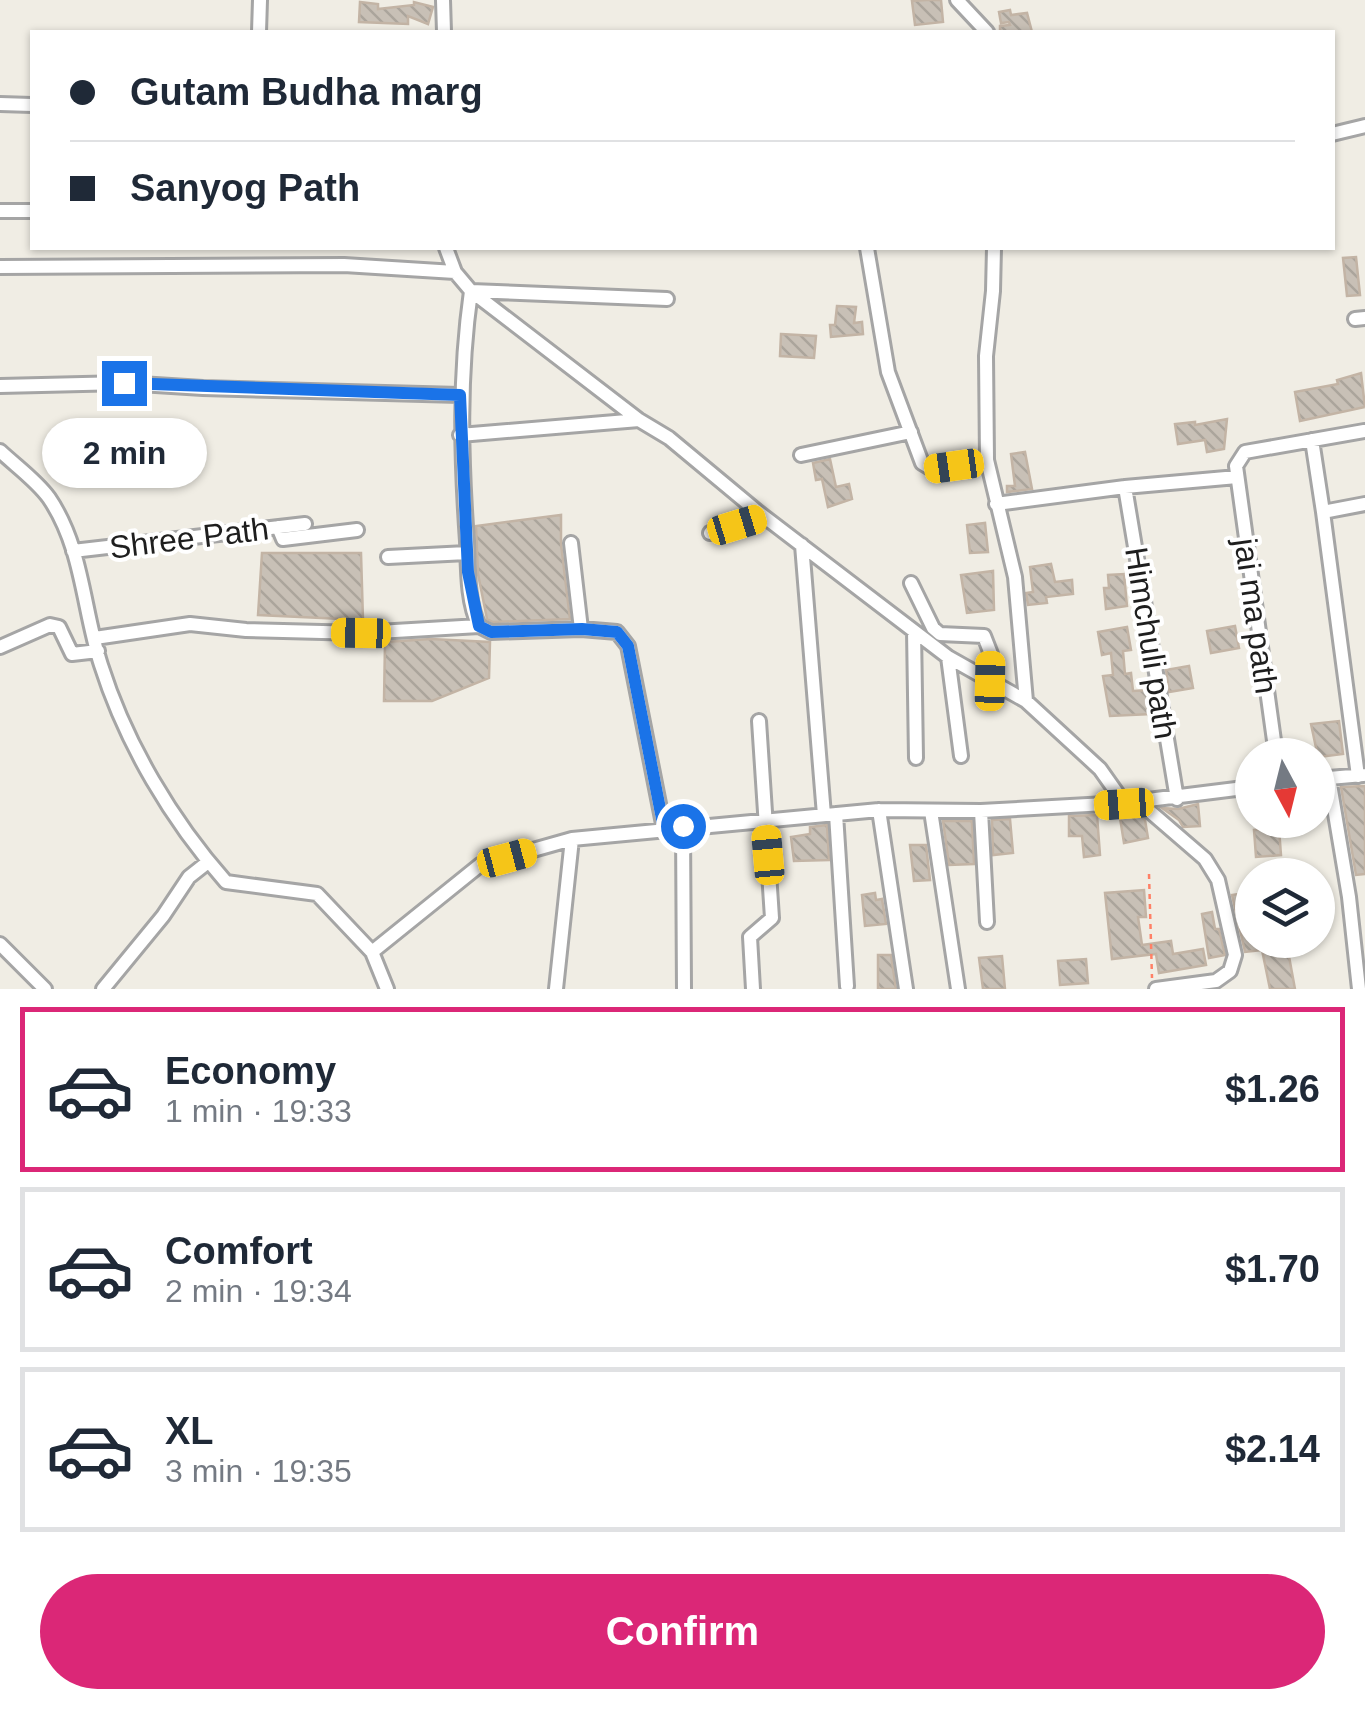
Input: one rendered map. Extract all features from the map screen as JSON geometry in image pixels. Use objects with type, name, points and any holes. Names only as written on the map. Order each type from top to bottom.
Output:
[{"type":"street","points":[[258,30],[260,0]]},
{"type":"street","points":[[438,0],[444,30]]},
{"type":"street","points":[[956,0],[985,30]]},
{"type":"street","points":[[0,104],[30,105]]},
{"type":"street","points":[[1335,133],[1365,126]]},
{"type":"street","points":[[0,212],[30,211]]},
{"type":"street","points":[[447,250],[456,272],[471,292],[640,420],[670,438],[764,517],[948,657],[1026,701],[1132,803],[1205,859],[1218,880],[1235,954],[1230,971],[1216,981],[1154,989]]},
{"type":"street","points":[[867,250],[888,372],[922,463],[932,469],[987,460]]},
{"type":"street","points":[[994,250],[986,356],[987,460],[1014,577],[1026,701]]},
{"type":"street","points":[[0,267],[344,264],[456,272]]},
{"type":"street","points":[[471,292],[666,299]]},
{"type":"street","points":[[471,292],[460,395],[460,434],[468,553],[479,626]]},
{"type":"street","points":[[0,386],[124,383],[460,395]]},
{"type":"street","points":[[460,434],[640,420]]},
{"type":"street","points":[[996,504],[1237,476],[1239,457],[1245,452],[1364,431]]},
{"type":"street","points":[[801,455],[911,432]]},
{"type":"street","points":[[1312,440],[1362,775],[1335,777]]},
{"type":"street","points":[[0,451],[48,496],[70,536],[96,645],[130,738],[192,843],[226,882],[317,894],[372,952],[387,989]]},
{"type":"street","name":"jai ma path","points":[[1237,476],[1274,738]]},
{"type":"street","name":"Himchuli path","points":[[1125,487],[1177,799]]},
{"type":"street","points":[[1323,512],[1365,504]]},
{"type":"street","points":[[710,533],[764,517]]},
{"type":"street","name":"Shree Path","points":[[73,551],[305,524]]},
{"type":"street","points":[[278,528],[283,538],[357,530]]},
{"type":"street","points":[[571,543],[582,629]]},
{"type":"street","points":[[802,545],[847,986]]},
{"type":"street","points":[[388,557],[468,553]]},
{"type":"street","points":[[911,583],[940,634],[984,636],[991,654],[990,681]]},
{"type":"street","points":[[0,647],[50,625],[59,627],[72,654],[190,624],[361,633],[479,626],[491,632],[617,632],[628,646],[664,829]]},
{"type":"street","points":[[914,631],[916,758]]},
{"type":"street","points":[[948,657],[961,756]]},
{"type":"street","points":[[753,989],[750,937],[772,918],[759,721]]},
{"type":"street","points":[[372,952],[480,865],[572,839],[878,810],[1132,803],[1235,790]]},
{"type":"street","points":[[878,810],[906,989]]},
{"type":"street","points":[[980,810],[987,922]]},
{"type":"street","points":[[932,811],[958,989]]},
{"type":"street","points":[[683,826],[684,989]]},
{"type":"street","points":[[1335,831],[1350,897],[1359,989]]},
{"type":"street","points":[[556,989],[572,839]]},
{"type":"street","points":[[103,989],[163,916],[189,877],[208,862]]},
{"type":"street","points":[[1350,897],[1365,896]]},
{"type":"street","points":[[0,944],[45,989]]},
{"type":"path","points":[[1149,874],[1154,989]]},
{"type":"building","points":[[941,0],[943,22],[915,25],[912,1]]},
{"type":"building","points":[[360,2],[378,4],[378,9],[414,2],[433,7],[428,24],[408,16],[408,24],[359,22]]},
{"type":"building","points":[[999,12],[1027,13],[1031,30],[1000,30],[1000,26],[1010,25],[1001,23]]},
{"type":"building","points":[[1356,257],[1360,295],[1347,296],[1343,258]]},
{"type":"building","points":[[837,306],[856,307],[854,323],[862,322],[863,334],[831,337],[830,325],[835,325]]},
{"type":"building","points":[[781,334],[816,336],[814,358],[780,356]]},
{"type":"building","points":[[1361,373],[1365,407],[1300,421],[1295,392],[1338,384],[1337,380]]},
{"type":"building","points":[[1227,419],[1224,449],[1207,452],[1205,440],[1178,444],[1175,424]]},
{"type":"building","points":[[1025,452],[1032,489],[1007,492],[1007,486],[1015,486],[1011,454]]},
{"type":"building","points":[[830,459],[836,487],[849,484],[852,499],[828,507],[822,479],[816,480],[813,463]]},
{"type":"building","points":[[561,515],[570,619],[487,619],[478,574],[476,526]]},
{"type":"building","points":[[985,523],[988,552],[970,553],[967,525]]},
{"type":"building","points":[[262,553],[361,553],[363,620],[258,615]]},
{"type":"building","points":[[1051,564],[1055,582],[1072,580],[1073,594],[1046,597],[1047,603],[1028,605],[1026,593],[1033,592],[1030,567]]},
{"type":"building","points":[[993,571],[994,610],[967,613],[961,575]]},
{"type":"building","points":[[1124,574],[1127,606],[1106,609],[1104,588],[1109,588],[1108,575]]},
{"type":"building","points":[[1235,626],[1239,648],[1211,653],[1207,631]]},
{"type":"building","points":[[1127,627],[1131,650],[1123,651],[1125,674],[1131,673],[1133,691],[1149,690],[1151,714],[1110,716],[1103,676],[1113,675],[1111,653],[1102,655],[1098,632]]},
{"type":"building","points":[[385,642],[490,642],[489,678],[432,701],[384,701]]},
{"type":"building","points":[[1189,666],[1193,688],[1169,692],[1166,670]]},
{"type":"building","points":[[1339,721],[1343,754],[1335,755],[1335,738],[1314,738],[1311,724]]},
{"type":"building","points":[[1365,786],[1365,874],[1356,875],[1341,787]]},
{"type":"building","points":[[1198,804],[1200,826],[1183,827],[1162,808],[1178,809]]},
{"type":"building","points":[[1097,815],[1100,855],[1084,857],[1082,836],[1069,836],[1069,816]]},
{"type":"building","points":[[1139,815],[1145,820],[1148,838],[1124,843],[1120,818]]},
{"type":"building","points":[[1010,819],[1013,853],[993,855],[992,820]]},
{"type":"building","points":[[943,821],[972,821],[974,864],[949,865]]},
{"type":"building","points":[[827,825],[829,860],[794,861],[791,837],[810,834],[810,827]]},
{"type":"building","points":[[1255,838],[1280,838],[1281,855],[1256,857]]},
{"type":"building","points":[[910,845],[926,845],[930,880],[914,881]]},
{"type":"building","points":[[1144,890],[1146,917],[1138,917],[1142,945],[1171,941],[1173,954],[1203,949],[1206,965],[1159,973],[1156,954],[1112,959],[1105,893]]},
{"type":"building","points":[[875,893],[876,900],[882,899],[886,924],[865,926],[862,895]]},
{"type":"building","points":[[1212,912],[1225,955],[1209,958],[1202,914]]},
{"type":"building","points":[[878,955],[891,955],[896,989],[878,989]]},
{"type":"building","points":[[1002,956],[1005,989],[983,989],[979,958]]},
{"type":"building","points":[[1264,958],[1289,958],[1295,989],[1270,989]]},
{"type":"building","points":[[1086,959],[1088,983],[1060,985],[1058,961]]},
{"type":"route","points":[[124,383],[460,395],[468,572],[479,626],[491,632],[617,632],[628,646],[664,829],[683,826]]}]
